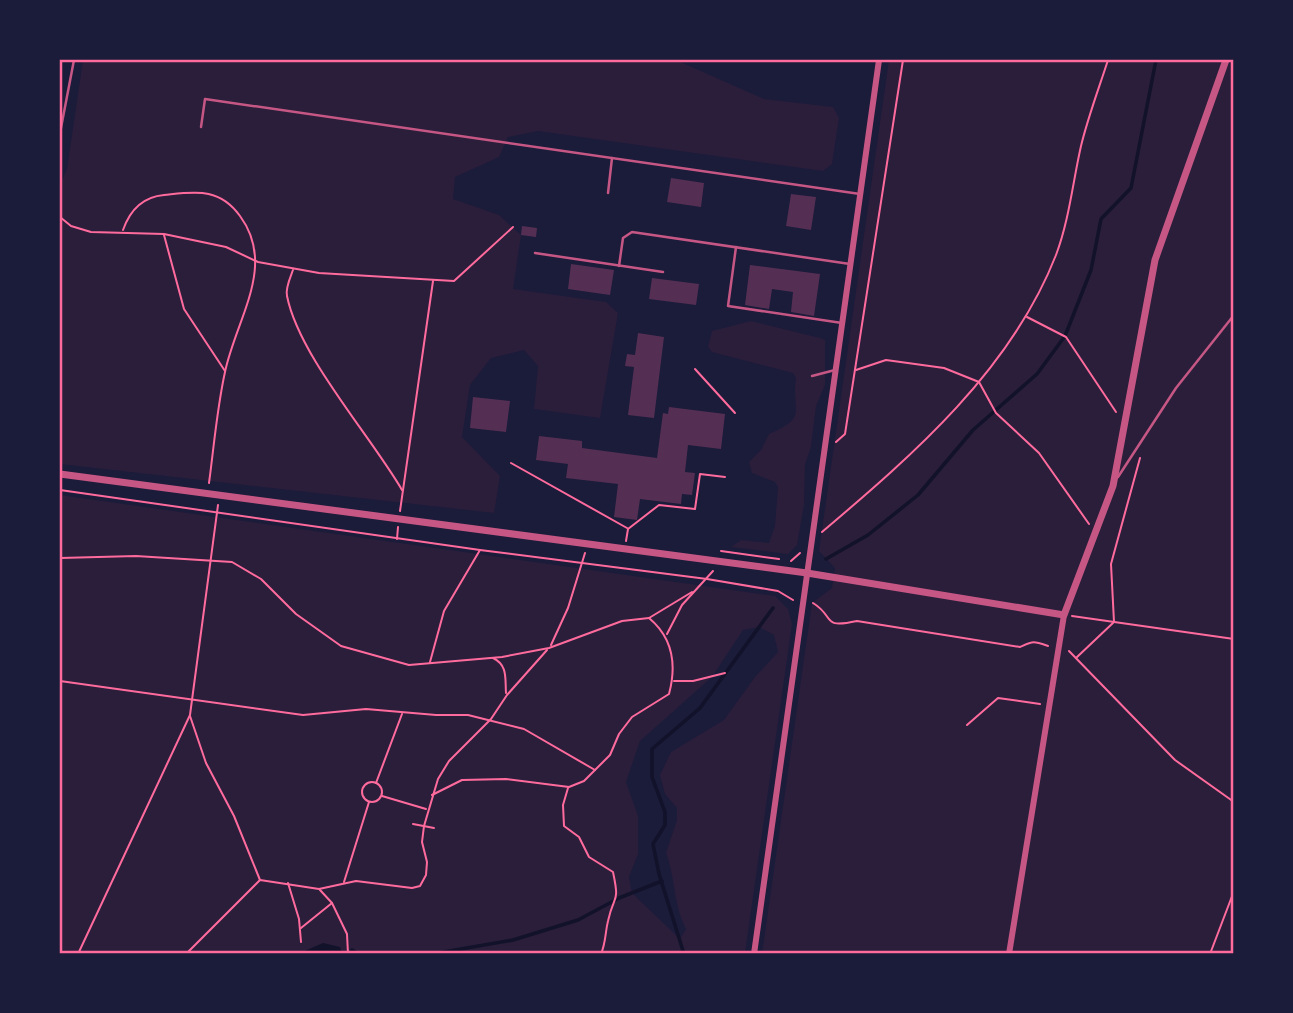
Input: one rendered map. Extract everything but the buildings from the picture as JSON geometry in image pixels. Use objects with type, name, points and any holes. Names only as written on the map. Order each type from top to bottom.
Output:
[{"type":"street","points":[[754,954],[879,60]]},
{"type":"street","points":[[1009,954],[1065,615],[1113,486],[1154,260],[1226,60]]},
{"type":"street","points":[[60,474],[807,573],[1065,615]]},
{"type":"lane","points":[[60,133],[74,60]]},
{"type":"lane","points":[[201,127],[205,99],[860,194]]},
{"type":"lane","points":[[608,193],[612,158]]},
{"type":"lane","points":[[619,266],[623,238],[632,232],[850,264]]},
{"type":"lane","points":[[736,247],[728,306],[842,323]]},
{"type":"lane","points":[[535,254],[663,272]]},
{"type":"lane","points":[[1113,486],[1176,388],[1234,315]]},
{"type":"lane","points":[[812,376],[835,370]]},
{"type":"path","points":[[824,452],[845,434],[903,60]]},
{"type":"path","points":[[721,551],[793,561],[812,541],[904,463],[979,382],[1026,317],[1057,254],[1082,142],[1108,60]]},
{"type":"path","points":[[122,231],[129,212],[150,196],[205,191],[233,206],[252,232],[258,262],[225,371],[210,481]]},
{"type":"path","points":[[60,217],[71,226],[90,232],[164,234],[226,247],[258,262],[293,269],[454,281],[513,227]]},
{"type":"path","points":[[164,234],[184,309],[225,371]]},
{"type":"path","points":[[293,269],[286,294],[303,335],[334,389],[382,457],[402,491]]},
{"type":"path","points":[[397,539],[433,280]]},
{"type":"path","points":[[1026,317],[1066,337],[1116,413],[1118,421]]},
{"type":"path","points":[[856,370],[886,360],[944,368],[979,382],[995,411],[1039,453],[1096,534]]},
{"type":"path","points":[[695,369],[735,413]]},
{"type":"path","points":[[1076,658],[1114,622],[1111,564],[1140,457]]},
{"type":"path","points":[[511,463],[628,529],[659,505],[695,509],[700,474],[725,477]]},
{"type":"path","points":[[60,490],[397,539],[707,579],[778,591],[793,600]]},
{"type":"path","points":[[78,954],[190,715],[220,496]]},
{"type":"path","points":[[186,954],[260,880],[288,882],[319,889],[344,883],[420,886],[426,875],[427,862],[422,842],[430,796],[449,761],[491,719],[507,695],[549,648],[584,563],[585,544]]},
{"type":"path","points":[[430,663],[444,611],[480,550]]},
{"type":"path","points":[[60,558],[136,556],[232,562],[261,579],[296,614],[341,646],[409,665],[549,648],[622,621],[649,618],[692,592],[707,579]]},
{"type":"path","points":[[667,635],[692,592]]},
{"type":"path","points":[[813,603],[820,607],[826,620],[834,624],[857,621],[1020,647],[1028,640],[1048,646]]},
{"type":"path","points":[[1065,615],[1234,639]]},
{"type":"path","points":[[430,796],[462,780],[506,779],[569,787],[584,781],[610,755],[619,734],[632,718],[670,694],[673,653],[667,635],[649,618]]},
{"type":"path","points":[[1068,650],[1175,760],[1234,802]]},
{"type":"path","points":[[489,657],[502,663],[507,695]]},
{"type":"path","points":[[673,681],[692,681],[725,673]]},
{"type":"path","points":[[60,681],[303,715],[366,709],[468,715],[524,729],[595,770]]},
{"type":"path","points":[[967,725],[998,698],[1048,706]]},
{"type":"path","points":[[376,783],[403,713]]},
{"type":"path","points":[[190,715],[206,763],[234,816],[260,880]]},
{"type":"path","points":[[368,783],[376,783],[382,788],[382,796],[377,802],[369,802],[363,797],[363,789],[368,783]]},
{"type":"path","points":[[569,787],[563,805],[564,826],[579,837],[589,857],[613,872],[619,898],[608,920],[607,941],[601,954]]},
{"type":"path","points":[[382,796],[427,810]]},
{"type":"path","points":[[344,883],[369,802]]},
{"type":"path","points":[[413,824],[435,828]]},
{"type":"path","points":[[288,882],[302,942]]},
{"type":"path","points":[[319,889],[332,903],[347,934],[348,954]]},
{"type":"path","points":[[1210,954],[1234,891]]},
{"type":"path","points":[[300,929],[332,903]]},
{"type":"shaded area","points":[[83,60],[676,60],[764,99],[833,107],[839,118],[832,164],[823,171],[538,131],[508,137],[499,157],[455,177],[453,199],[499,215],[521,235],[513,289],[606,302],[618,313],[600,418],[534,409],[538,366],[524,350],[491,358],[470,385],[462,437],[500,476],[494,513],[60,464],[60,185],[67,169]]},
{"type":"shaded area","points":[[889,60],[1233,60],[1233,953],[762,954],[812,603],[832,588],[835,568],[819,551]]},
{"type":"shaded area","points":[[751,321],[825,340],[825,385],[816,406],[811,447],[805,464],[804,505],[797,545],[788,554],[731,547],[741,540],[769,543],[775,526],[778,487],[775,482],[752,473],[749,462],[761,450],[769,434],[789,423],[796,413],[796,378],[793,373],[712,352],[708,347],[712,331]]},
{"type":"shaded area","points":[[60,495],[775,596],[788,609],[792,624],[745,953],[60,954]],"holes":[[[759,627],[774,635],[778,652],[755,677],[724,720],[671,752],[660,775],[665,794],[677,808],[677,820],[666,853],[686,929],[680,939],[632,893],[629,877],[638,854],[638,816],[626,782],[640,741],[712,677],[743,630]]]},
{"type":"shaded area","points":[[323,943],[340,947],[342,953],[300,953]]},
{"type":"waterway","points":[[826,559],[868,535],[918,495],[973,430],[1037,374],[1065,336],[1091,270],[1101,219],[1131,188],[1156,60]]},
{"type":"waterway","points":[[684,954],[659,874],[653,844],[665,825],[665,812],[652,777],[652,749],[700,708],[773,608]]},
{"type":"waterway","points":[[432,954],[513,940],[578,920],[619,898],[662,881]]},
{"type":"waterway","points":[[352,950],[358,954]]}]
